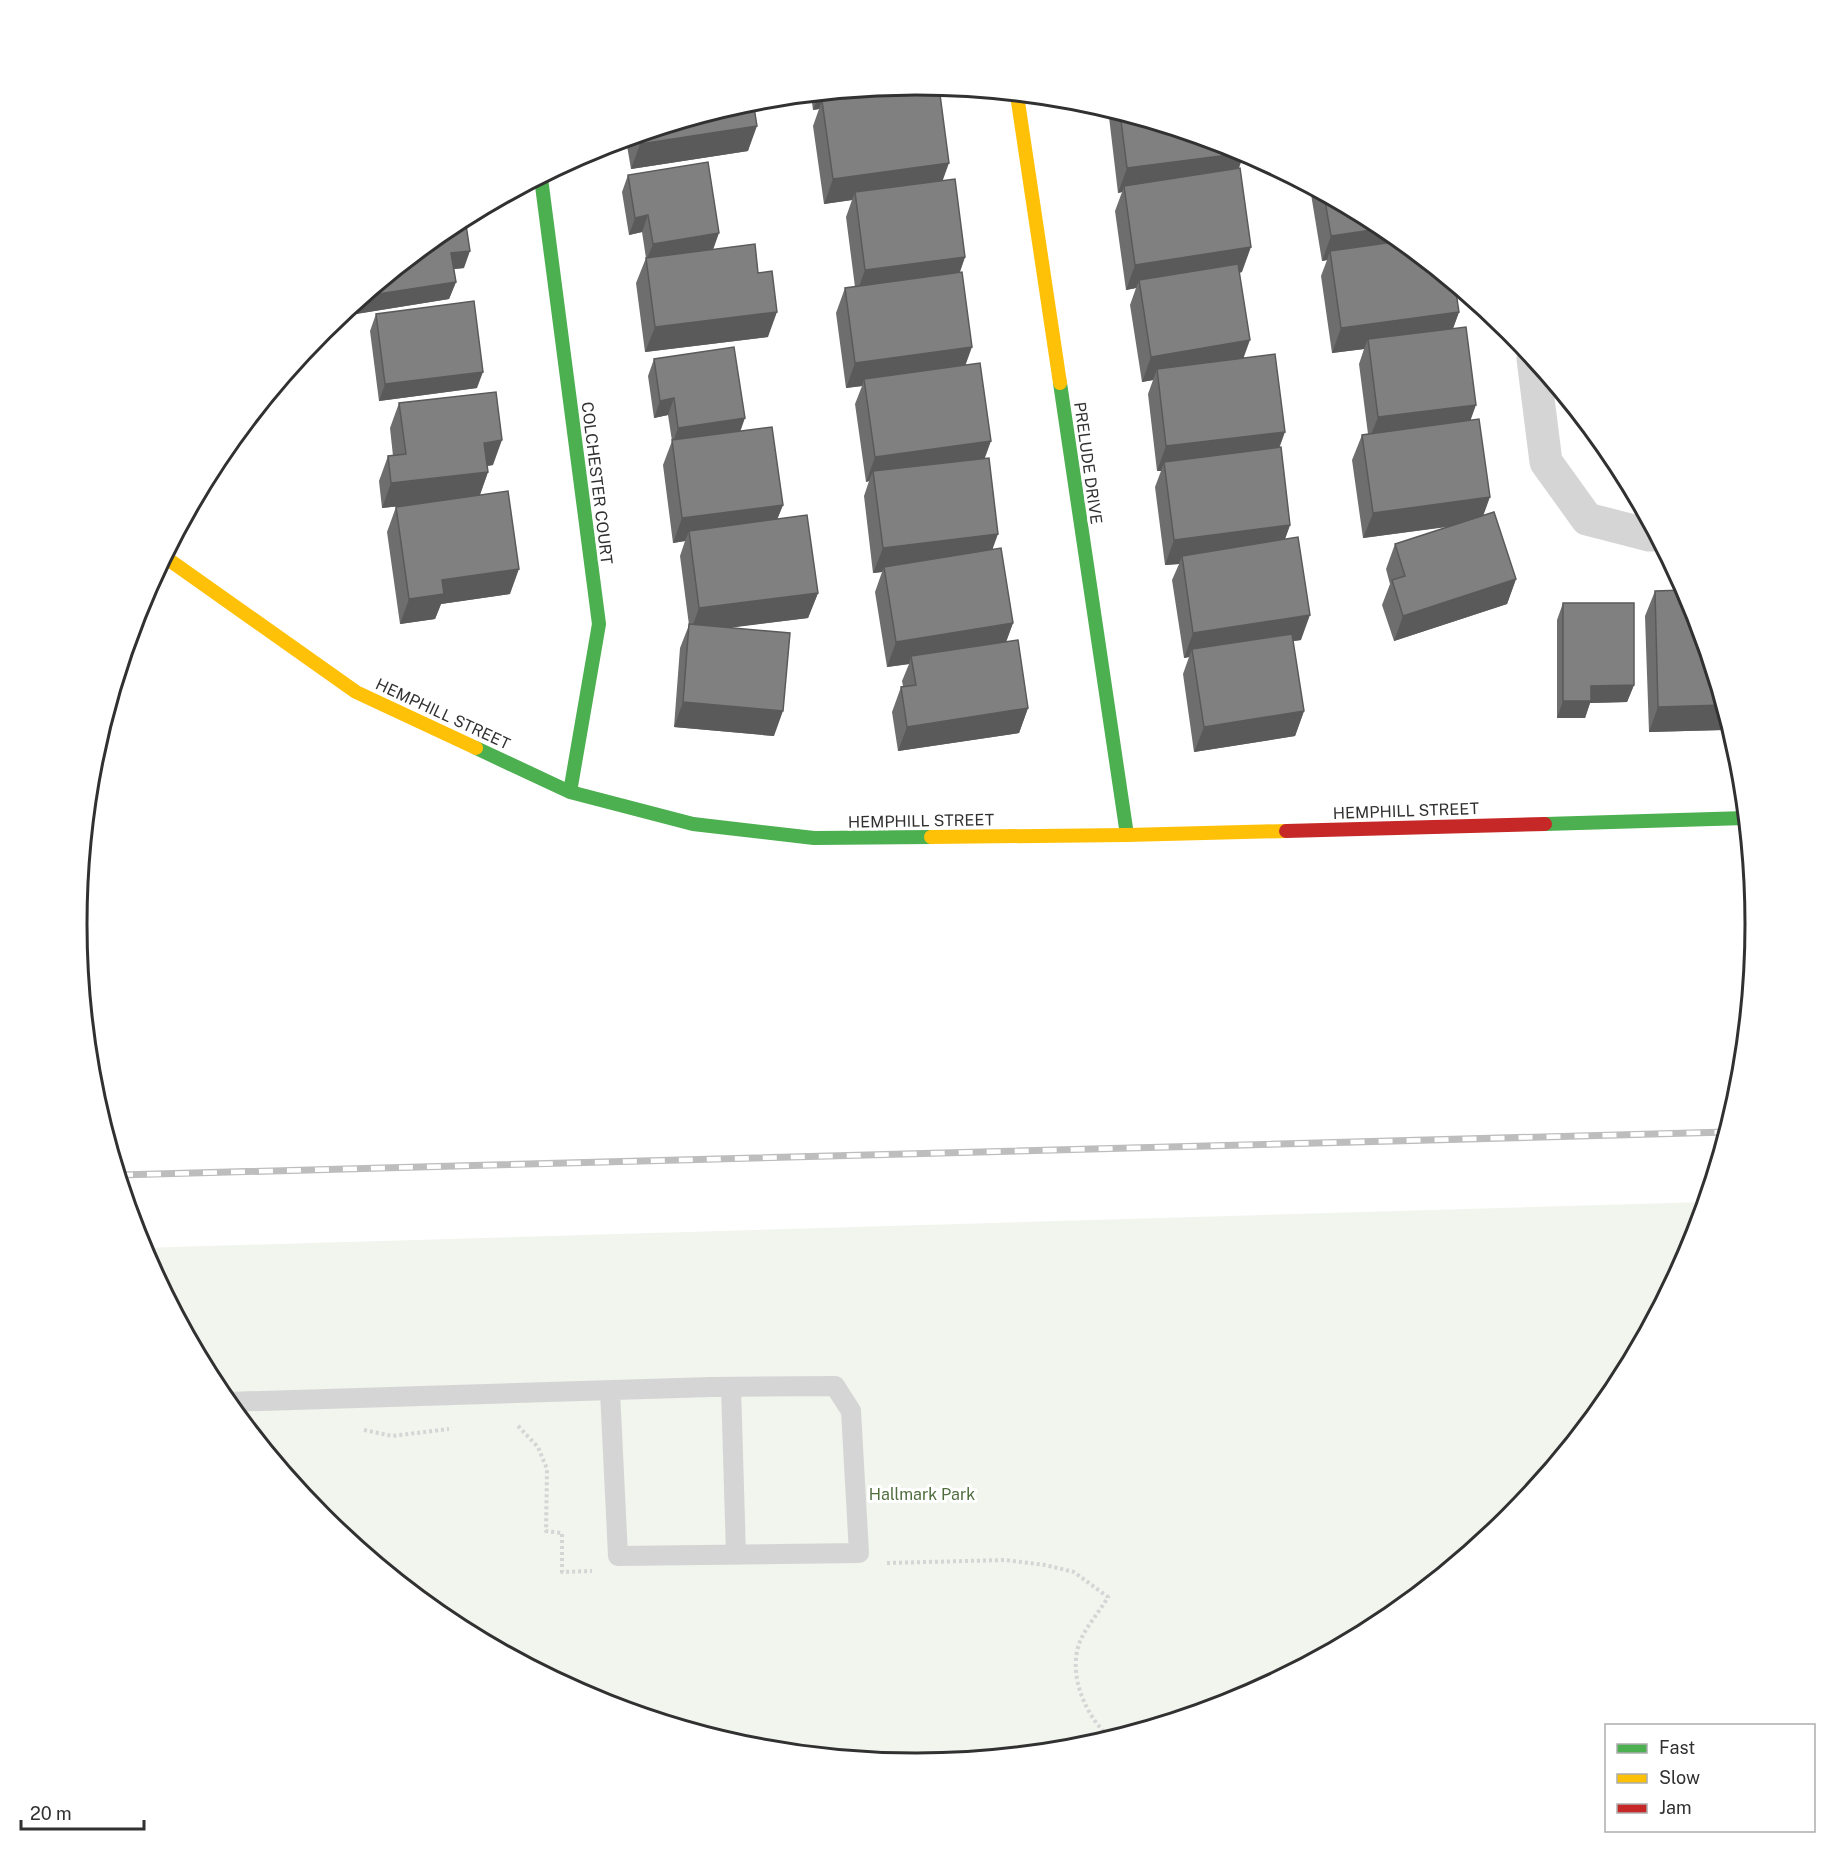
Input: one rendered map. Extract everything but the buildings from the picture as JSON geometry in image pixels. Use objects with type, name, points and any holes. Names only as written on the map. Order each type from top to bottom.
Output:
[{"type":"street","name":"PRELUDE DRIVE","points":[[1018,102],[1127,835]]},
{"type":"street","name":"COLCHESTER COURT","points":[[542,185],[599,624],[570,792]]},
{"type":"street","points":[[1535,372],[1546,462],[1587,519],[1648,535]]},
{"type":"street","name":"HEMPHILL STREET","points":[[171,562],[356,692],[570,792],[693,824],[814,838],[1127,835],[1739,818]]},
{"type":"lane","points":[[238,1402],[731,1387],[835,1386],[851,1411],[859,1553],[618,1556],[610,1391]]},
{"type":"lane","points":[[731,1387],[736,1555]]},
{"type":"green space","name":"Hallmark Park","points":[[1698,1202],[1683,1242],[1635,1340],[1575,1430],[1503,1512],[1421,1583],[1377,1615],[1331,1643],[1283,1669],[1234,1691],[1131,1726],[1078,1739],[971,1753],[862,1753],[755,1739],[702,1726],[599,1691],[550,1669],[456,1615],[370,1549],[330,1512],[258,1430],[198,1340],[153,1248]]},
{"type":"railway","points":[[126,1175],[1720,1132]]},
{"type":"traffic: fast","points":[[542,185],[599,624],[570,792]]},
{"type":"traffic: fast","points":[[1060,383],[1127,835]]},
{"type":"traffic: fast","points":[[476,748],[570,792],[693,824],[814,838],[931,837]]},
{"type":"traffic: fast","points":[[1545,824],[1739,818]]},
{"type":"traffic: slow","points":[[1018,102],[1060,383]]},
{"type":"traffic: slow","points":[[171,562],[356,692],[476,748]]},
{"type":"traffic: slow","points":[[931,837],[1286,831]]},
{"type":"traffic: jam","points":[[1286,831],[1545,824]]}]
